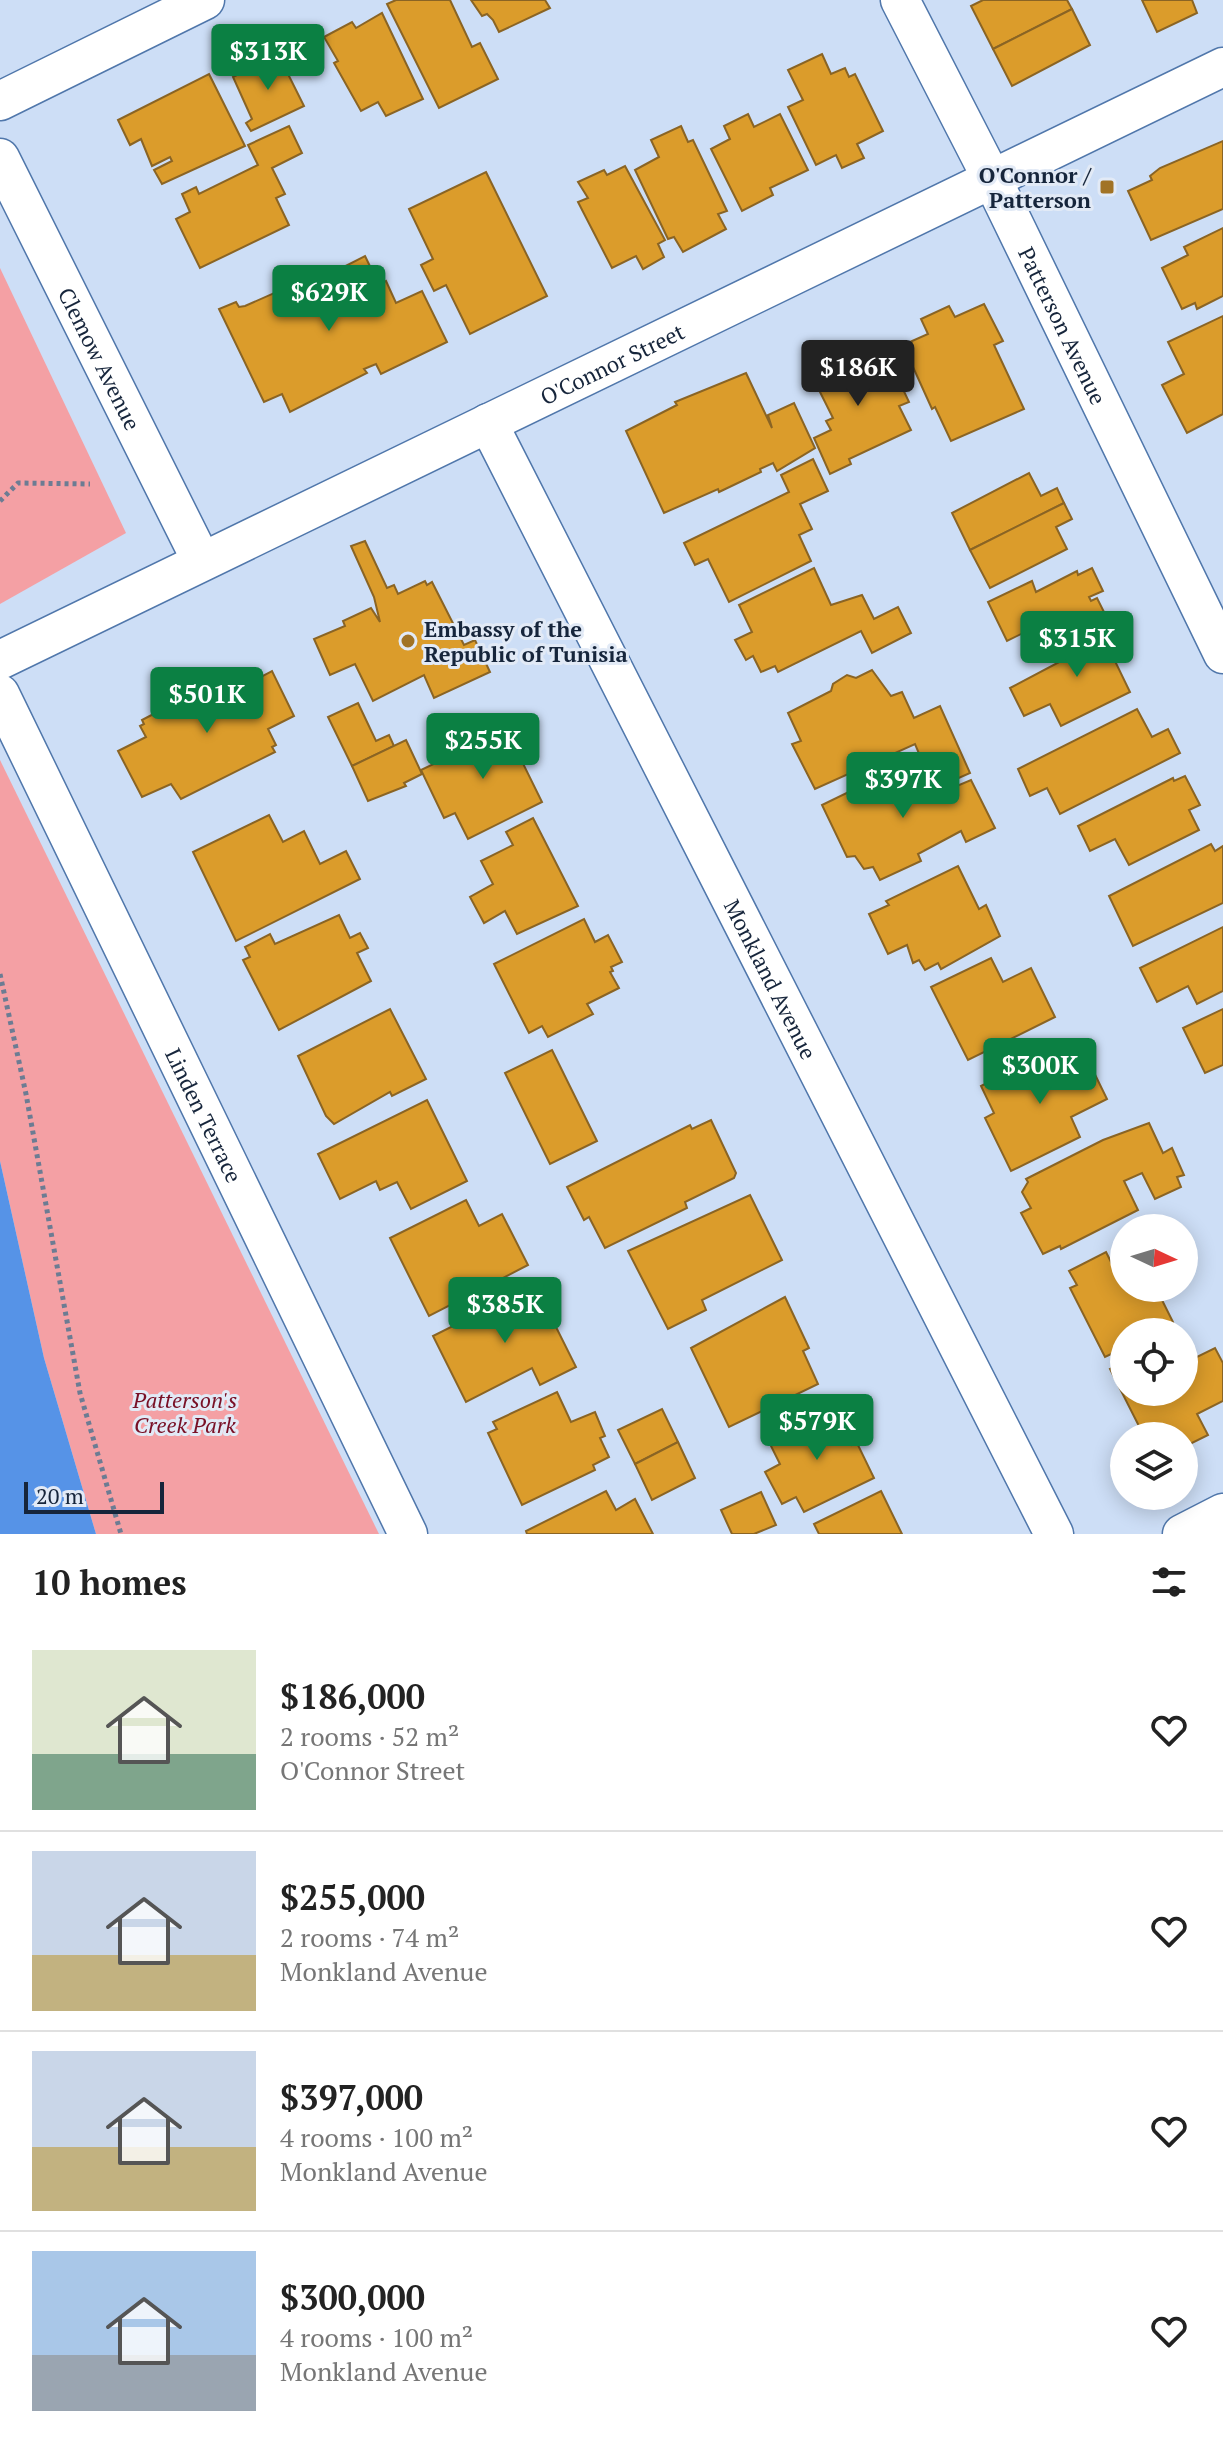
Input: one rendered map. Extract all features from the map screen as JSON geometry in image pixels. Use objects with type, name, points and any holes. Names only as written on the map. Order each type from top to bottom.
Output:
[{"type":"street","points":[[0,101],[205,0]]},
{"type":"street","name":"Patterson Avenue","points":[[900,0],[993,181],[1223,654]]},
{"type":"street","name":"O'Connor Street","points":[[0,660],[1223,67]]},
{"type":"street","name":"Clemow Avenue","points":[[0,158],[201,560]]},
{"type":"street","name":"Monkland Avenue","points":[[488,423],[1054,1534]]},
{"type":"street","name":"Linden Terrace","points":[[0,694],[408,1534]]},
{"type":"street","points":[[1182,1534],[1223,1513]]},
{"type":"path","points":[[0,501],[18,483],[90,484]]},
{"type":"path","points":[[0,974],[26,1094],[80,1393],[121,1534]]},
{"type":"green space","points":[[0,268],[126,533],[0,604]]},
{"type":"green space","name":"Patterson's Creek Park","points":[[0,760],[379,1534],[96,1534],[44,1358],[0,1161]]},
{"type":"water","points":[[0,1161],[44,1358],[96,1534],[0,1534]]},
{"type":"building","points":[[396,0],[450,0],[472,47],[480,43],[498,79],[439,108],[387,4]]},
{"type":"building","points":[[471,0],[545,0],[550,8],[499,32],[493,20],[487,14],[482,16]]},
{"type":"building","points":[[983,0],[1067,0],[1072,9],[993,49],[971,6]]},
{"type":"building","points":[[1142,0],[1192,0],[1197,13],[1157,32]]},
{"type":"building","points":[[1072,9],[1090,45],[1012,86],[993,49]]},
{"type":"building","points":[[382,13],[423,99],[386,116],[378,102],[361,111],[334,63],[338,61],[324,37],[352,22],[356,28]]},
{"type":"building","points":[[278,54],[304,106],[251,131],[246,123],[252,119],[233,77]]},
{"type":"building","points":[[822,54],[831,74],[845,68],[849,77],[855,74],[883,131],[857,144],[864,158],[842,168],[836,155],[816,165],[788,107],[803,100],[788,70]]},
{"type":"building","points":[[209,74],[245,146],[162,184],[154,170],[172,161],[170,157],[152,166],[141,139],[130,145],[118,120]]},
{"type":"building","points":[[748,114],[754,127],[780,114],[808,170],[770,188],[773,195],[742,211],[711,149],[730,139],[724,126]]},
{"type":"building","points":[[289,126],[302,153],[272,168],[285,194],[276,198],[289,225],[200,268],[176,219],[190,212],[182,194],[196,187],[199,194],[258,165],[248,145]]},
{"type":"building","points":[[681,126],[688,142],[693,140],[727,211],[718,214],[726,229],[683,252],[674,237],[668,239],[635,170],[659,157],[651,140]]},
{"type":"building","points":[[1223,141],[1223,209],[1151,240],[1128,191],[1152,180],[1150,176],[1160,168]]},
{"type":"building","points":[[625,166],[665,240],[658,244],[664,257],[643,269],[636,256],[612,268],[578,202],[588,198],[578,182],[604,170],[607,175]]},
{"type":"building","points":[[486,172],[547,296],[470,334],[446,285],[434,291],[421,265],[433,259],[409,209]]},
{"type":"building","points":[[1223,228],[1223,296],[1197,309],[1195,303],[1182,309],[1162,268],[1188,255],[1184,247]]},
{"type":"building","points":[[365,256],[379,285],[386,281],[396,303],[422,291],[447,342],[381,374],[376,364],[364,369],[367,373],[290,412],[282,394],[264,402],[219,309],[236,302],[239,307],[245,306],[324,271],[326,276]]},
{"type":"building","points":[[984,304],[1003,341],[994,345],[1024,409],[951,441],[935,407],[932,409],[903,345],[928,334],[921,319],[949,306],[955,317]]},
{"type":"building","points":[[1223,316],[1223,414],[1187,433],[1162,385],[1184,374],[1168,342]]},
{"type":"building","points":[[867,345],[892,389],[901,385],[909,402],[899,406],[911,430],[849,459],[851,464],[830,474],[814,438],[831,430],[826,421],[833,418],[810,372]]},
{"type":"building","points":[[746,373],[772,428],[768,415],[794,403],[815,448],[777,471],[773,463],[719,492],[718,489],[664,513],[626,431],[677,405],[675,402]]},
{"type":"building","points":[[813,459],[828,491],[800,504],[812,529],[799,535],[811,561],[729,602],[708,559],[695,565],[684,543],[789,492],[781,475]]},
{"type":"building","points":[[1029,473],[1041,496],[1057,488],[1064,503],[970,550],[952,513]]},
{"type":"building","points":[[1064,503],[1072,519],[1056,527],[1067,549],[990,588],[970,550]]},
{"type":"building","points":[[365,541],[387,588],[394,585],[398,594],[425,581],[427,585],[432,582],[464,645],[475,640],[490,672],[434,698],[424,675],[373,701],[355,664],[330,675],[314,639],[345,626],[343,621],[371,608],[380,622],[374,597],[351,546]]},
{"type":"building","points":[[814,568],[831,605],[862,595],[874,619],[898,607],[911,633],[872,653],[861,631],[778,672],[775,666],[761,672],[753,656],[746,660],[735,640],[752,632],[739,605]]},
{"type":"building","points":[[1092,568],[1103,591],[1089,597],[1091,601],[1097,598],[1106,616],[1042,648],[1033,628],[1007,641],[988,602],[1032,581],[1036,592],[1077,571],[1078,575]]},
{"type":"building","points":[[1110,622],[1123,649],[1112,655],[1130,692],[1061,726],[1050,704],[1024,716],[1010,688],[1065,659],[1060,648]]},
{"type":"building","points":[[872,670],[891,696],[902,692],[914,718],[940,706],[970,773],[934,789],[915,744],[815,789],[792,744],[801,741],[788,713],[831,691],[833,684],[847,675],[856,678]]},
{"type":"building","points":[[241,671],[240,679],[246,685],[272,671],[294,716],[268,729],[276,745],[272,747],[275,752],[181,799],[171,784],[142,797],[118,751],[146,737],[140,726],[144,724],[142,720],[165,708],[159,698],[184,686],[189,696]]},
{"type":"building","points":[[358,703],[376,741],[389,735],[394,746],[352,766],[328,717]]},
{"type":"building","points":[[1137,709],[1152,737],[1168,729],[1180,753],[1060,814],[1047,788],[1030,796],[1018,769]]},
{"type":"building","points":[[501,719],[542,802],[468,839],[455,813],[444,818],[421,770],[467,748],[462,737]]},
{"type":"building","points":[[406,740],[422,774],[404,783],[406,786],[368,801],[352,766]]},
{"type":"building","points":[[902,766],[906,772],[918,766],[923,778],[917,781],[926,799],[971,780],[995,828],[966,842],[961,831],[918,854],[921,861],[880,880],[873,867],[864,869],[855,856],[847,857],[822,805]]},
{"type":"building","points":[[1185,776],[1200,805],[1189,810],[1199,830],[1129,865],[1115,839],[1090,851],[1078,826],[1173,778],[1174,781]]},
{"type":"building","points":[[269,815],[283,842],[304,831],[320,864],[346,851],[360,879],[236,941],[193,852]]},
{"type":"building","points":[[533,818],[578,906],[517,934],[505,911],[484,923],[470,897],[493,884],[481,861],[513,845],[506,832]]},
{"type":"building","points":[[1211,844],[1215,851],[1223,846],[1223,903],[1133,946],[1109,896]]},
{"type":"building","points":[[958,866],[979,909],[986,905],[1000,936],[941,969],[938,963],[925,970],[919,960],[913,963],[907,945],[888,954],[869,914],[889,905],[886,901]]},
{"type":"building","points":[[339,915],[350,938],[360,933],[368,948],[357,953],[371,981],[279,1030],[243,960],[250,957],[245,947],[270,934],[275,944]]},
{"type":"building","points":[[584,919],[595,942],[608,935],[622,962],[611,967],[613,971],[610,972],[619,988],[587,1004],[593,1014],[548,1037],[542,1026],[529,1033],[494,964]]},
{"type":"building","points":[[1223,927],[1223,991],[1197,1004],[1188,986],[1157,1002],[1140,968]]},
{"type":"building","points":[[991,958],[1003,982],[1031,968],[1055,1017],[968,1060],[931,987]]},
{"type":"building","points":[[390,1009],[426,1079],[392,1096],[390,1092],[334,1124],[326,1116],[298,1056]]},
{"type":"building","points":[[1223,1009],[1223,1065],[1205,1073],[1183,1028]]},
{"type":"building","points":[[1082,1048],[1107,1099],[1071,1117],[1080,1137],[1011,1171],[985,1118],[994,1113],[981,1086],[1040,1056],[1044,1066]]},
{"type":"building","points":[[552,1050],[597,1141],[550,1164],[505,1073]]},
{"type":"building","points":[[427,1100],[467,1181],[411,1209],[397,1182],[380,1190],[376,1181],[340,1199],[318,1154]]},
{"type":"building","points":[[711,1120],[736,1173],[734,1178],[685,1202],[687,1208],[605,1248],[589,1217],[584,1220],[567,1187],[690,1125],[692,1129]]},
{"type":"building","points":[[1149,1123],[1163,1153],[1172,1148],[1184,1175],[1177,1177],[1181,1187],[1155,1199],[1142,1173],[1124,1181],[1138,1210],[1130,1214],[1110,1214],[1110,1224],[1061,1249],[1060,1246],[1043,1254],[1021,1213],[1031,1208],[1022,1192],[1028,1182],[1026,1179],[1103,1140]]},
{"type":"building","points":[[750,1195],[782,1260],[702,1300],[706,1310],[668,1329],[628,1251]]},
{"type":"building","points":[[466,1200],[479,1226],[502,1214],[528,1265],[429,1316],[390,1238]]},
{"type":"building","points":[[1106,1252],[1110,1260],[1110,1302],[1163,1302],[1171,1318],[1110,1318],[1110,1355],[1105,1357],[1070,1288],[1077,1285],[1069,1271]]},
{"type":"building","points":[[535,1285],[576,1367],[540,1385],[532,1368],[466,1402],[433,1336]]},
{"type":"building","points":[[785,1297],[809,1348],[803,1351],[818,1384],[729,1427],[691,1348]]},
{"type":"building","points":[[1215,1348],[1223,1363],[1223,1401],[1197,1414],[1208,1435],[1198,1440],[1198,1422],[1137,1422],[1129,1406],[1198,1406],[1198,1356]]},
{"type":"building","points":[[557,1392],[571,1422],[595,1412],[605,1436],[600,1438],[609,1457],[593,1465],[595,1470],[522,1505],[488,1433],[497,1429],[493,1422]]},
{"type":"building","points":[[832,1405],[852,1445],[857,1443],[874,1478],[804,1512],[796,1497],[782,1504],[765,1472],[780,1464],[769,1442],[796,1429],[793,1425]]},
{"type":"building","points":[[662,1409],[678,1442],[635,1464],[618,1430]]},
{"type":"building","points":[[678,1442],[695,1478],[652,1500],[635,1464]]},
{"type":"building","points":[[606,1491],[616,1510],[635,1499],[653,1534],[527,1534],[526,1531]]},
{"type":"building","points":[[881,1491],[902,1534],[819,1534],[814,1524]]},
{"type":"building","points":[[761,1492],[776,1525],[754,1534],[732,1534],[721,1510]]},
{"type":"place","name":"O'Connor / Patterson","points":[[1107,187]]},
{"type":"place","name":"Embassy of the Republic of Tunisia","points":[[408,641]]}]
